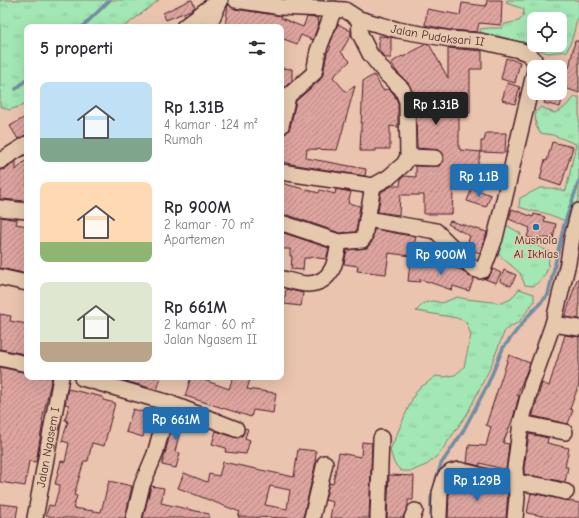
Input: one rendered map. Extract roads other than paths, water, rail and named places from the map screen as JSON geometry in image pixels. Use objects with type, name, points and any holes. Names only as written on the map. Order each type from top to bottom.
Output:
[{"type":"street","points":[[188,24],[220,0]]},
{"type":"street","points":[[209,24],[220,0]]},
{"type":"street","points":[[236,0],[281,7],[343,7],[318,51],[314,73],[284,96]]},
{"type":"street","name":"Jalan Pudaksari II","points":[[343,7],[359,19],[398,30],[450,39],[480,41],[528,53],[534,60]]},
{"type":"street","points":[[284,172],[373,186],[389,177],[404,164],[408,157],[406,101],[402,89],[386,74],[370,54],[360,34],[359,19]]},
{"type":"street","points":[[367,219],[436,231],[474,269],[480,271],[483,270],[495,238],[528,100]]},
{"type":"street","points":[[0,161],[24,146]]},
{"type":"street","points":[[408,157],[435,158]]},
{"type":"street","points":[[285,224],[338,242],[362,240],[364,237],[373,186]]},
{"type":"street","points":[[0,208],[24,211]]},
{"type":"street","points":[[515,518],[517,498],[514,468],[521,423],[531,386],[574,264],[579,211]]},
{"type":"street","points":[[284,279],[307,284],[323,280],[329,275],[336,263],[338,242]]},
{"type":"street","points":[[0,277],[24,282]]},
{"type":"street","points":[[553,324],[579,328]]},
{"type":"street","points":[[0,358],[24,363]]},
{"type":"street","name":"Jalan Ngasem I","points":[[35,518],[60,380]]},
{"type":"street","points":[[91,380],[169,403],[236,429]]},
{"type":"street","points":[[134,518],[142,485],[155,454],[169,403]]},
{"type":"street","points":[[521,423],[565,432]]},
{"type":"street","points":[[378,518],[381,438]]},
{"type":"street","points":[[312,518],[325,463]]},
{"type":"street","points":[[439,518],[440,493],[445,477],[451,472],[459,470],[495,479],[515,481],[566,492]]},
{"type":"waterway","points":[[85,24],[110,0]]},
{"type":"waterway","points":[[16,89],[24,82]]},
{"type":"waterway","points":[[436,480],[441,464],[462,433],[487,386],[503,348],[528,316],[548,295],[564,225],[579,181]]},
{"type":"waterway","points":[[431,518],[431,498],[434,489]]},
{"type":"place","name":"Mushola Al Ikhlas","points":[[536,227]]}]
